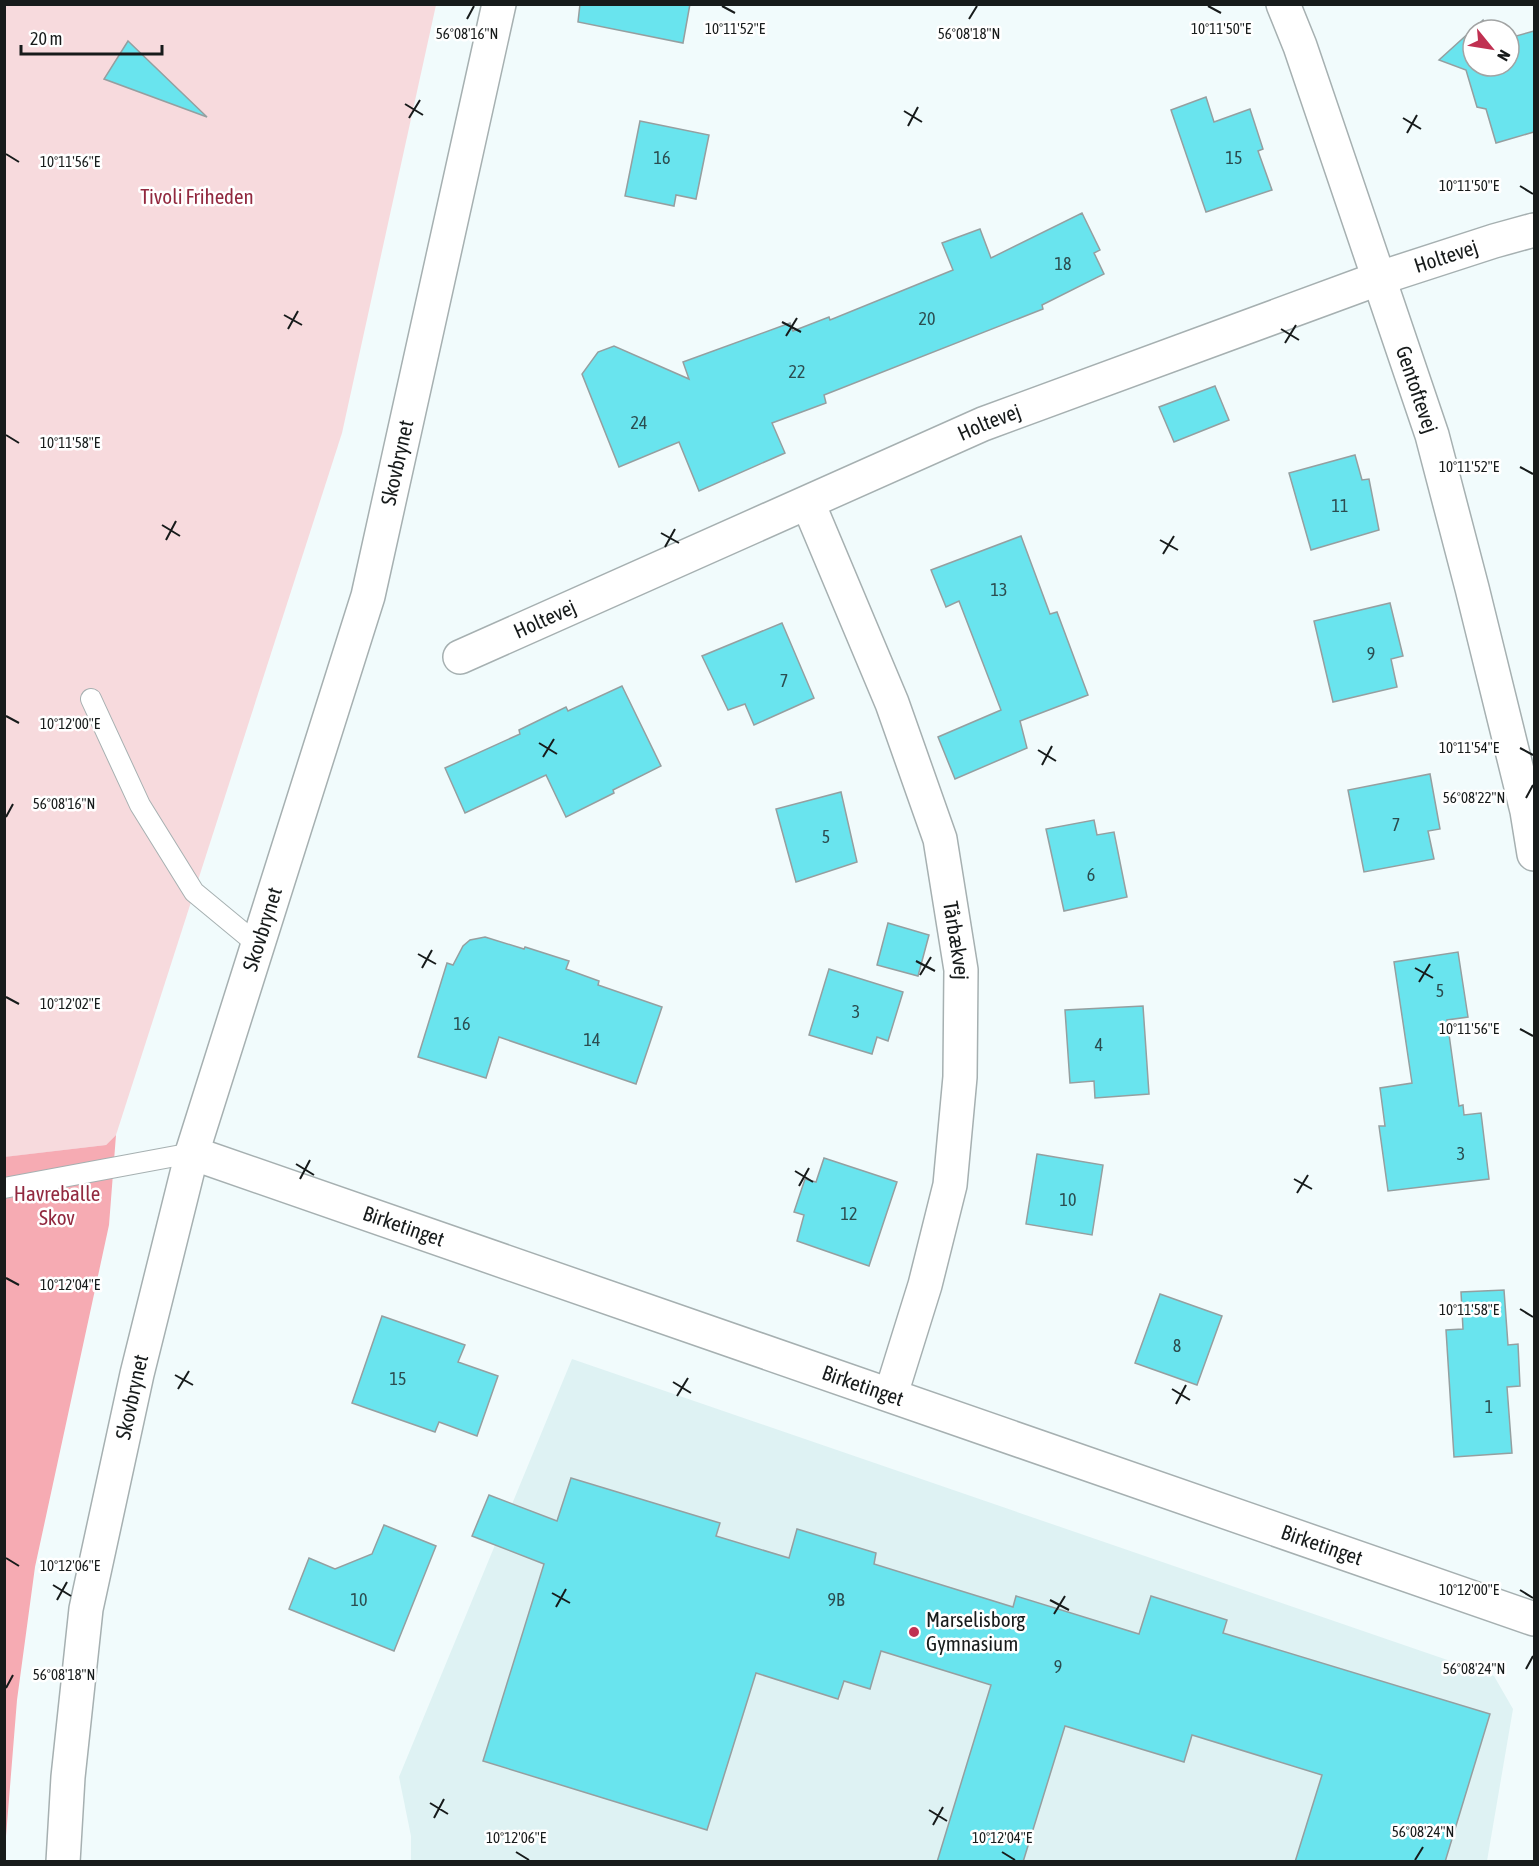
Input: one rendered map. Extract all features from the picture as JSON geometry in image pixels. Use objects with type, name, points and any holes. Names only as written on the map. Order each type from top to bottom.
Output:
[{"type":"street","name":"Skovbrynet","points":[[63,1862],[68,1777],[86,1609],[137,1374],[192,1153],[368,596],[499,4]]},
{"type":"street","name":"Gentoftevej","points":[[1283,4],[1300,46],[1432,435],[1481,622],[1527,811],[1534,854]]},
{"type":"street","name":"Holtevej","points":[[460,657],[983,424],[1380,278],[1534,230]]},
{"type":"street","name":"Tårbækvej","points":[[808,502],[892,703],[940,839],[962,970],[960,1077],[950,1185],[925,1285],[891,1394]]},
{"type":"street","name":"Birketinget","points":[[192,1153],[1534,1619]]},
{"type":"lane","points":[[91,699],[140,805],[194,892],[258,945]]},
{"type":"lane","points":[[4,1188],[192,1153]]},
{"type":"shaded area","name":"Marselisborg Gymnasium","points":[[572,1359],[1494,1676],[1513,1709],[1487,1861],[411,1861],[411,1836],[399,1777]]},
{"type":"green space","name":"Tivoli Friheden","points":[[5,5],[436,5],[342,433],[116,1135],[106,1145],[5,1157]]},
{"type":"green space","name":"Havreballe Skov","points":[[116,1135],[109,1225],[35,1567],[17,1700],[4,1861],[4,1157],[106,1145]]},
{"type":"building","points":[[580,4],[690,4],[683,43],[578,22]]},
{"type":"building","points":[[1534,31],[1534,132],[1496,143],[1486,109],[1477,107],[1468,78],[1521,78],[1521,35]]},
{"type":"building","points":[[1461,40],[1461,68],[1439,60]]},
{"type":"building","points":[[128,41],[207,117],[104,79]]},
{"type":"building","points":[[1206,97],[1214,122],[1250,109],[1263,149],[1258,151],[1272,190],[1206,212],[1171,110]]},
{"type":"building","points":[[640,121],[709,135],[696,199],[676,195],[674,206],[625,196]]},
{"type":"building","points":[[1082,213],[1100,250],[1094,253],[1104,274],[1042,305],[1043,309],[824,395],[826,403],[772,423],[785,453],[699,491],[679,442],[619,467],[582,374],[598,352],[614,346],[689,379],[683,362],[790,323],[793,331],[829,317],[830,320],[953,270],[942,243],[980,229],[991,258]]},
{"type":"building","points":[[1215,386],[1229,420],[1174,442],[1159,407]]},
{"type":"building","points":[[1355,455],[1362,480],[1369,479],[1379,530],[1311,550],[1289,473]]},
{"type":"building","points":[[1021,536],[1050,614],[1057,612],[1088,695],[1020,721],[1027,748],[955,779],[938,737],[1001,710],[959,601],[946,607],[931,570]]},
{"type":"building","points":[[1390,603],[1403,656],[1391,659],[1397,687],[1333,702],[1314,621]]},
{"type":"building","points":[[782,623],[814,698],[754,725],[745,704],[728,710],[702,656]]},
{"type":"building","points":[[622,686],[661,766],[566,817],[546,775],[465,813],[445,768],[520,734],[519,730],[566,707],[568,711]]},
{"type":"building","points":[[1430,774],[1440,829],[1428,831],[1434,859],[1364,872],[1348,790]]},
{"type":"building","points":[[841,792],[857,862],[796,882],[776,809]]},
{"type":"building","points":[[1094,820],[1097,835],[1114,832],[1127,897],[1064,911],[1046,829]]},
{"type":"building","points":[[888,923],[929,935],[918,976],[877,965]]},
{"type":"building","points":[[485,937],[569,961],[566,969],[599,981],[598,985],[662,1007],[636,1084],[499,1037],[486,1078],[418,1057],[447,963],[453,965],[463,946],[470,940]]},
{"type":"building","points":[[1458,952],[1468,1017],[1447,1020],[1459,1106],[1463,1105],[1464,1115],[1481,1113],[1489,1179],[1388,1191],[1379,1126],[1385,1126],[1380,1088],[1412,1083],[1394,962]]},
{"type":"building","points":[[829,969],[903,992],[888,1041],[877,1037],[872,1054],[809,1035]]},
{"type":"building","points":[[1143,1006],[1149,1094],[1095,1098],[1094,1081],[1070,1083],[1065,1010]]},
{"type":"building","points":[[1037,1154],[1103,1165],[1092,1235],[1026,1224]]},
{"type":"building","points":[[824,1158],[897,1182],[869,1266],[797,1241],[804,1215],[794,1212],[805,1179],[816,1182]]},
{"type":"building","points":[[1504,1290],[1508,1345],[1518,1344],[1520,1386],[1507,1387],[1512,1453],[1454,1457],[1446,1330],[1463,1329],[1461,1292]]},
{"type":"building","points":[[1160,1294],[1222,1316],[1197,1385],[1135,1363]]},
{"type":"building","points":[[382,1316],[465,1345],[458,1362],[498,1376],[477,1436],[439,1422],[435,1432],[352,1403]]},
{"type":"building","points":[[571,1478],[720,1523],[716,1536],[789,1558],[797,1529],[876,1553],[874,1564],[1013,1607],[1016,1596],[1139,1634],[1151,1596],[1227,1620],[1223,1633],[1490,1714],[1445,1862],[1295,1862],[1322,1775],[1192,1735],[1184,1762],[1065,1726],[1023,1862],[937,1862],[991,1685],[881,1651],[870,1689],[844,1681],[838,1699],[756,1673],[707,1830],[483,1761],[544,1564],[472,1536],[489,1495],[557,1521]]},
{"type":"building","points":[[384,1525],[436,1546],[394,1651],[289,1609],[309,1558],[335,1569],[372,1554]]},
{"type":"place","name":"Marselisborg Gymnasium","points":[[914,1632]]}]
